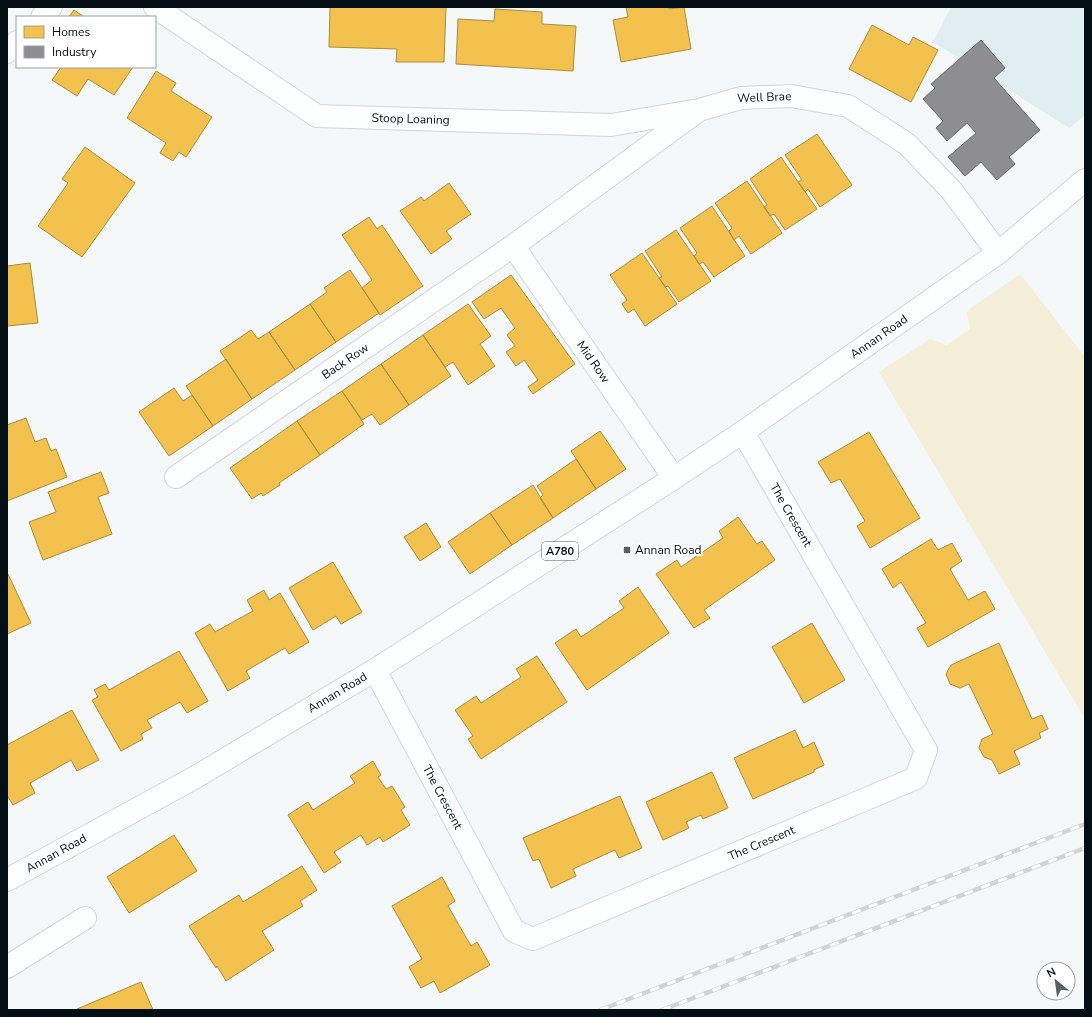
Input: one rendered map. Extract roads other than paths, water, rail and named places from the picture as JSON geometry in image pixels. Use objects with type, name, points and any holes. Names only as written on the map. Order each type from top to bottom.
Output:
[{"type":"street","points":[[43,16],[52,7]]},
{"type":"street","name":"Stoop Loaning","points":[[155,7],[317,116],[612,125],[699,110]]},
{"type":"street","points":[[7,52],[16,43]]},
{"type":"street","name":"Well Brae","points":[[513,246],[699,110],[741,98],[791,96],[848,106],[907,144],[952,191],[998,253]]},
{"type":"street","name":"Annan Road","points":[[7,880],[194,778],[374,670],[674,478],[743,432],[998,253],[1085,180]]},
{"type":"street","name":"Back Row","points":[[176,477],[513,246]]},
{"type":"street","name":"Mid Row","points":[[513,246],[674,478]]},
{"type":"street","name":"The Crescent","points":[[374,670],[514,931],[534,940],[916,778],[926,750],[743,432]]},
{"type":"street","points":[[7,967],[86,918]]},
{"type":"railway","points":[[600,1010],[1085,824]]},
{"type":"railway","points":[[662,1010],[1085,848]]},
{"type":"place","name":"Annan Road","points":[[627,550]]}]
